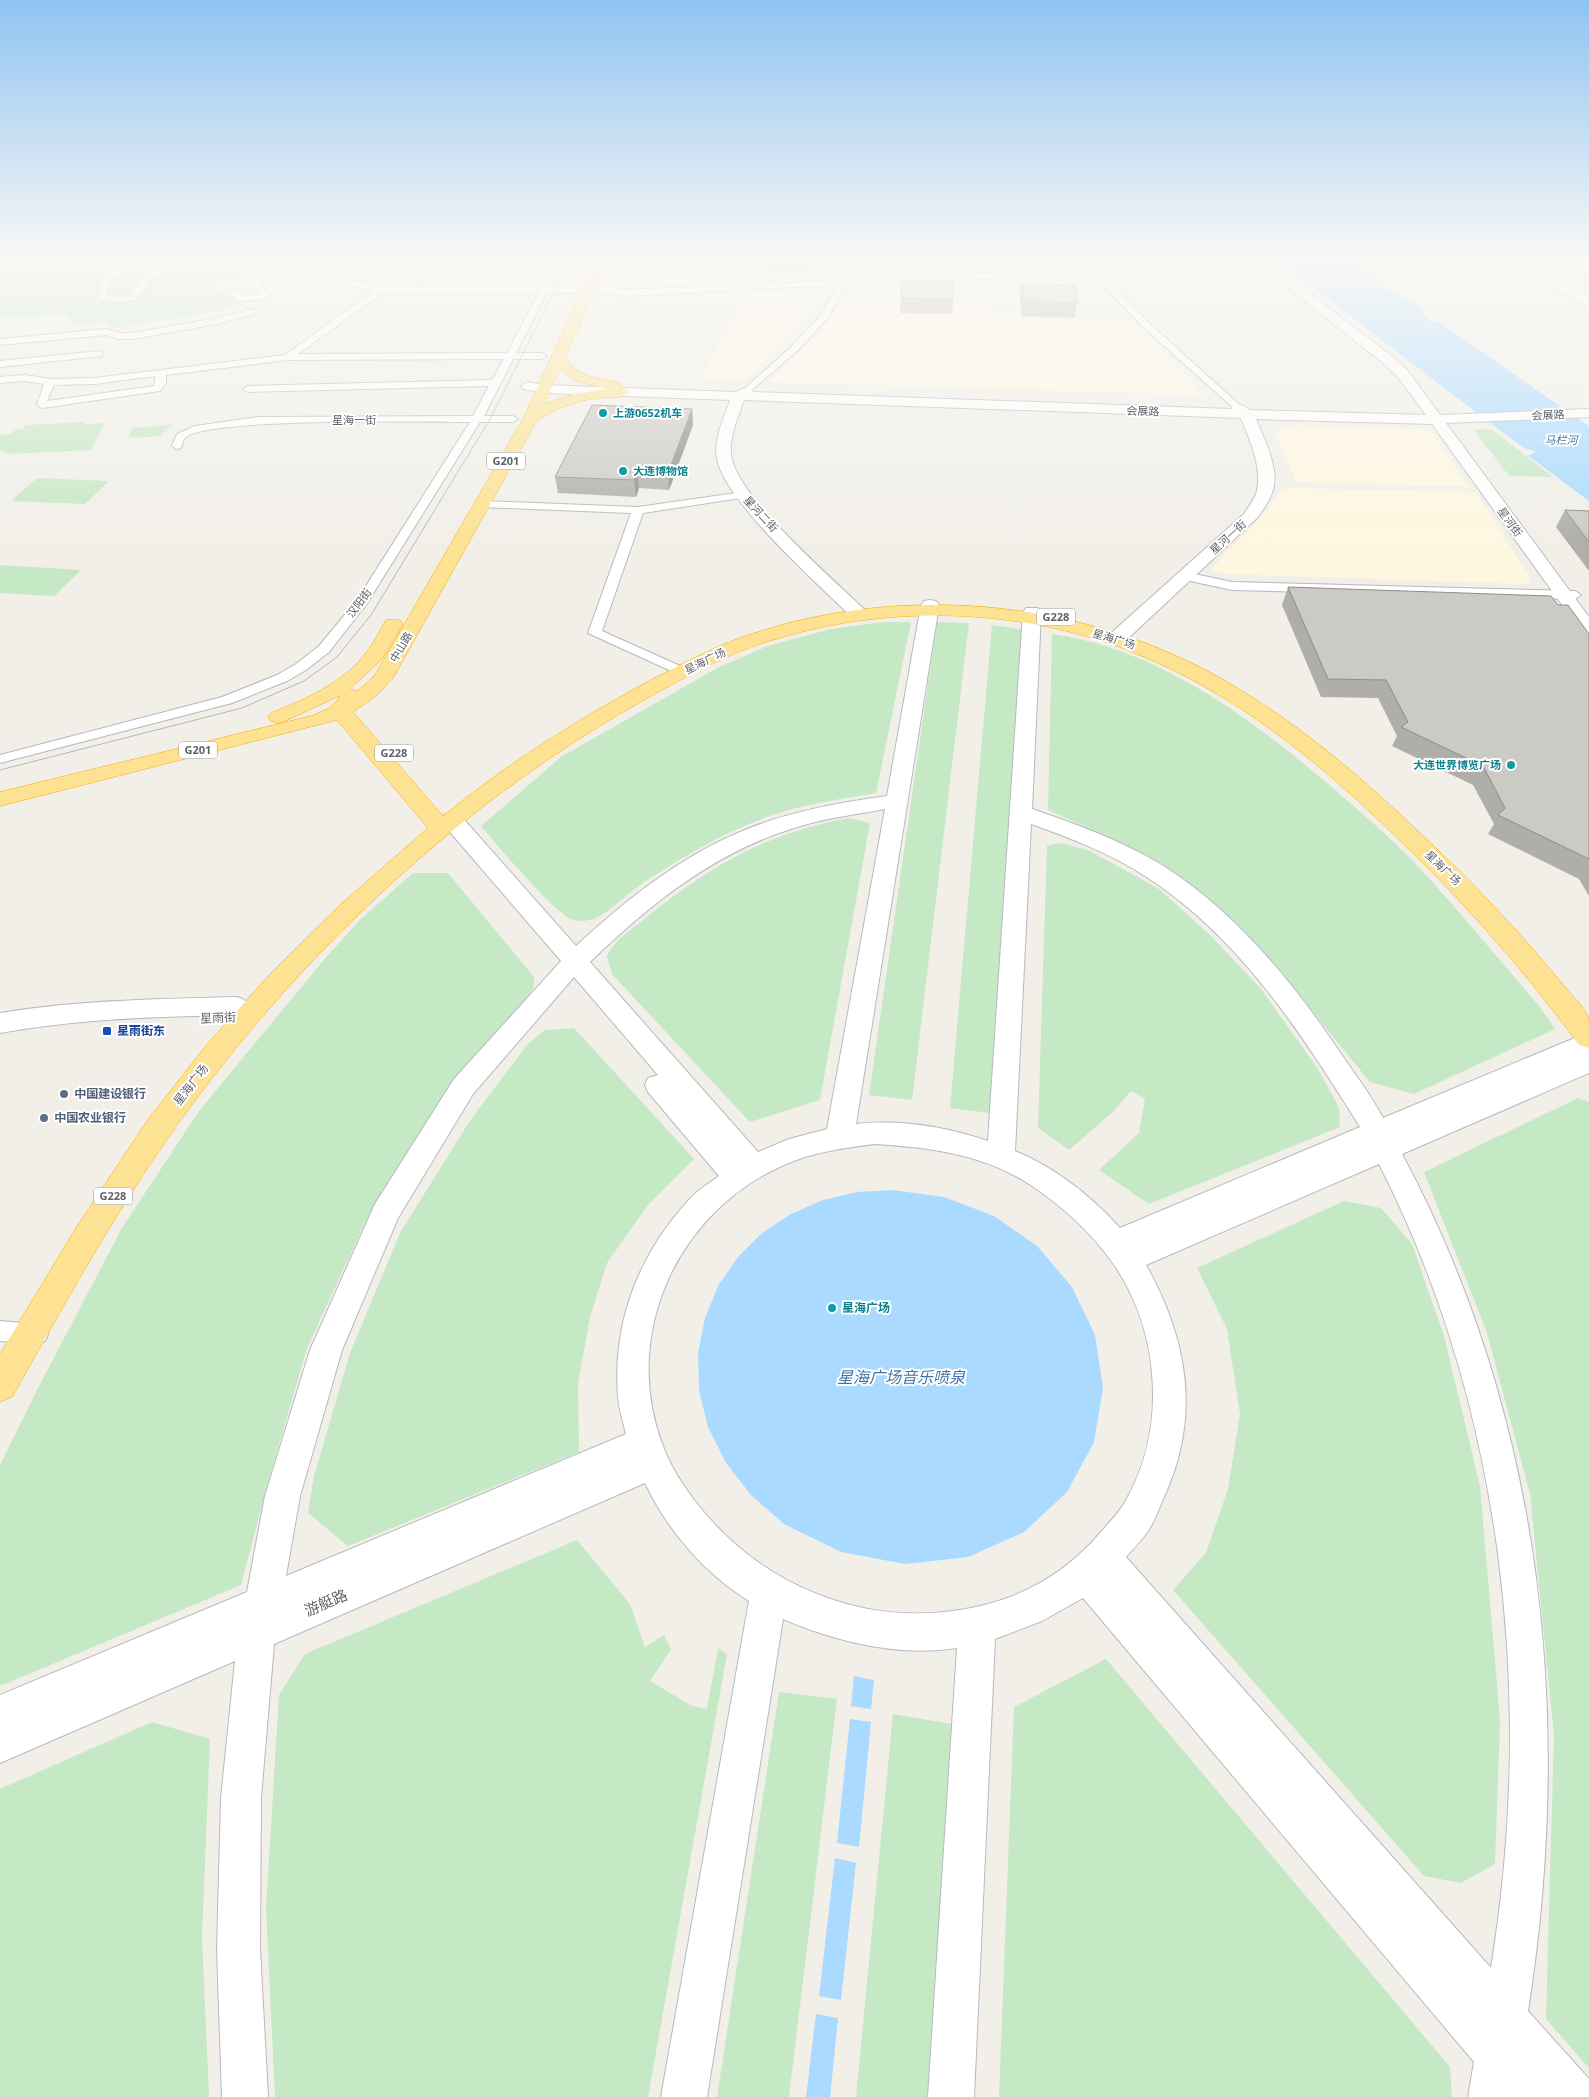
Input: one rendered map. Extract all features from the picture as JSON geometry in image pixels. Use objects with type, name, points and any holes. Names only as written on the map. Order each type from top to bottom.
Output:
[{"type":"highway","name":"中山路","points":[[0,799],[318,720],[341,712],[360,700],[384,678],[482,504],[538,381],[544,354]]},
{"type":"highway","name":"中山路","points":[[538,381],[559,355]]},
{"type":"highway","points":[[559,355],[560,362],[572,373],[592,382],[623,390]]},
{"type":"highway","points":[[522,419],[561,402],[623,390]]},
{"type":"highway","name":"中山路","points":[[443,538],[522,419]]},
{"type":"highway","name":"星海广场","points":[[0,1386],[15,1344],[236,1014],[443,820],[563,739],[677,670],[766,635],[822,621],[863,612],[929,608],[1032,616],[1113,634],[1175,654],[1234,685],[1295,727],[1370,786],[1477,886],[1532,945],[1589,1014]]},
{"type":"highway","name":"中山路","points":[[0,788],[266,722],[289,713],[332,690],[363,668],[374,655],[400,613]]},
{"type":"highway","name":"星海广场","points":[[1113,634],[1167,658],[1226,689],[1279,726],[1360,791],[1471,897],[1517,947],[1589,1038]]},
{"type":"highway","points":[[341,712],[374,655]]},
{"type":"highway","name":"G228","points":[[384,678],[368,708],[371,727],[443,820]]},
{"type":"highway","name":"G228","points":[[341,712],[443,820]]},
{"type":"street","points":[[0,364],[84,354]]},
{"type":"street","points":[[288,357],[292,354]]},
{"type":"street","points":[[25,378],[50,382],[94,381],[288,357],[511,356],[529,354]]},
{"type":"street","points":[[744,395],[789,354]]},
{"type":"street","name":"星河一街","points":[[1113,634],[1185,576],[1250,517],[1265,492],[1266,474],[1263,457],[1241,412],[1178,354]]},
{"type":"street","name":"星河街","points":[[1380,354],[1402,374],[1416,392],[1446,415],[1569,595],[1589,630]]},
{"type":"street","name":"汉阳街","points":[[0,759],[197,710],[262,688],[301,667],[324,649],[362,602],[477,419],[511,356]]},
{"type":"street","points":[[0,380],[97,370],[94,381]]},
{"type":"street","points":[[50,382],[42,400],[42,405],[157,389],[161,384],[161,373]]},
{"type":"street","name":"星河街","points":[[1402,374],[1433,392]]},
{"type":"street","name":"会展路","points":[[538,381],[623,390],[744,395],[1241,412],[1446,415]]},
{"type":"street","points":[[248,389],[497,384]]},
{"type":"street","points":[[1354,412],[1385,410],[1403,405],[1412,399],[1416,392]]},
{"type":"street","name":"星河二街","points":[[744,395],[726,437],[724,454],[727,472],[743,495],[863,612]]},
{"type":"street","name":"星河二街","points":[[744,395],[734,447],[737,470],[744,484],[863,612]]},
{"type":"street","name":"会展路","points":[[1241,412],[1354,412],[1480,416],[1570,411],[1589,407]]},
{"type":"street","name":"会展路","points":[[1570,411],[1589,413]]},
{"type":"street","name":"星河一街","points":[[1113,634],[1246,507],[1255,490],[1256,467],[1241,412]]},
{"type":"street","name":"星海一街","points":[[177,446],[181,436],[194,429],[258,420],[522,419]]},
{"type":"street","points":[[482,504],[638,510],[743,495]]},
{"type":"street","points":[[638,510],[595,633],[677,670]]},
{"type":"street","points":[[1185,576],[1232,586],[1569,595]]},
{"type":"street","name":"星河街","points":[[1569,595],[1589,613]]},
{"type":"street","points":[[840,1137],[929,608]]},
{"type":"street","points":[[1001,1157],[1032,616]]},
{"type":"street","points":[[245,2097],[239,1963],[239,1842],[248,1700],[260,1618],[270,1556],[299,1433],[338,1321],[380,1224],[406,1176],[460,1092],[517,1020],[569,967],[636,907],[701,861],[732,844],[776,826],[801,818],[896,801]]},
{"type":"street","points":[[1021,813],[1074,831],[1123,853],[1168,881],[1205,910],[1271,979],[1302,1018],[1362,1104],[1434,1244],[1462,1320],[1488,1403],[1506,1492],[1521,1591],[1528,1698],[1528,1816],[1518,1941],[1492,2097]]},
{"type":"street","points":[[443,820],[745,1172]]},
{"type":"street","name":"星雨街","points":[[0,1023],[37,1017],[127,1009],[236,1014]]},
{"type":"street","name":"星雨街","points":[[0,1035],[79,1024],[236,1014]]},
{"type":"street","points":[[1122,1251],[1382,1140],[1589,1042]]},
{"type":"street","points":[[1382,1140],[1589,1062]]},
{"type":"street","points":[[874,1133],[908,1134],[943,1139],[1001,1157],[1041,1177],[1071,1197],[1098,1222],[1122,1251],[1143,1284],[1159,1320],[1169,1358],[1172,1398],[1168,1438],[1157,1478],[1138,1516],[1094,1566],[1039,1604],[995,1621],[947,1630],[898,1631],[848,1624],[801,1609],[769,1592],[720,1557],[688,1524],[662,1486],[648,1453],[635,1412],[631,1374],[633,1338],[641,1303],[654,1270],[671,1241],[692,1214],[717,1191],[745,1172],[774,1156],[806,1145],[840,1137],[874,1133]]},
{"type":"street","name":"游艇路","points":[[0,1715],[260,1618],[648,1453]]},
{"type":"street","points":[[1094,1566],[1502,2037],[1574,2097]]},
{"type":"street","points":[[684,2097],[769,1592]]},
{"type":"street","name":"游艇路","points":[[0,1743],[260,1618]]},
{"type":"street","points":[[951,2097],[977,1625]]},
{"type":"street","points":[[1502,2037],[1534,2097]]},
{"type":"shaded area","points":[[714,354],[770,354],[745,381],[699,380]]},
{"type":"shaded area","points":[[797,354],[1165,354],[1204,395],[770,382]]},
{"type":"shaded area","points":[[1296,425],[1430,429],[1468,487],[1296,482],[1274,431]]},
{"type":"shaded area","points":[[1287,488],[1476,492],[1532,581],[1527,584],[1227,574],[1210,570],[1267,511],[1281,490]]},
{"type":"green space","points":[[85,422],[85,424],[105,423],[91,450],[10,454],[0,450],[0,435],[11,434],[15,430],[23,429],[26,425]]},
{"type":"green space","points":[[172,425],[162,436],[128,438],[132,428]]},
{"type":"green space","points":[[1491,429],[1553,477],[1509,476],[1474,430]]},
{"type":"green space","points":[[37,478],[109,481],[85,504],[11,501]]},
{"type":"green space","points":[[0,565],[81,570],[54,596],[0,593]]},
{"type":"green space","points":[[884,622],[911,622],[876,793],[797,808],[772,815],[743,827],[714,840],[673,864],[638,886],[602,915],[581,921],[565,916],[554,906],[526,878],[481,826],[561,757],[719,667],[768,646],[831,629]]},
{"type":"green space","points":[[937,622],[969,623],[912,1100],[869,1095]]},
{"type":"green space","points":[[992,625],[1027,630],[998,1114],[950,1108]]},
{"type":"green space","points":[[1052,634],[1092,642],[1130,655],[1167,671],[1203,691],[1238,714],[1303,763],[1357,809],[1414,863],[1539,1006],[1555,1029],[1414,1094],[1370,1082],[1240,926],[1175,873],[1100,833],[1048,810]]},
{"type":"green space","points":[[849,818],[870,823],[820,1100],[750,1122],[612,974],[607,956],[619,939],[630,930],[671,898],[717,867],[766,842],[792,832]]},
{"type":"green space","points":[[1060,843],[1088,850],[1159,889],[1211,936],[1261,989],[1318,1069],[1339,1108],[1340,1127],[1149,1204],[1099,1170],[1139,1133],[1145,1099],[1131,1091],[1113,1112],[1069,1150],[1038,1128],[1047,846]]},
{"type":"green space","points":[[413,873],[448,873],[534,977],[533,989],[434,1116],[363,1227],[307,1348],[267,1486],[241,1585],[0,1686],[0,1465],[37,1390],[122,1228],[199,1111],[328,955],[361,919]]},
{"type":"green space","points":[[574,1028],[694,1159],[648,1205],[607,1263],[590,1317],[578,1383],[579,1452],[348,1546],[308,1513],[314,1476],[350,1353],[400,1233],[469,1122],[527,1045],[545,1030]]},
{"type":"green space","points":[[1578,1098],[1589,1102],[1589,2068],[1546,2019],[1554,1735],[1530,1494],[1487,1333],[1424,1172]]},
{"type":"green space","points":[[1344,1201],[1381,1208],[1412,1244],[1444,1336],[1480,1486],[1500,1720],[1495,1864],[1461,1883],[1424,1876],[1173,1590],[1206,1553],[1228,1489],[1240,1414],[1227,1329],[1197,1268]]},
{"type":"green space","points":[[577,1540],[630,1604],[645,1647],[664,1635],[671,1649],[650,1681],[692,1706],[707,1709],[718,1648],[727,1654],[648,2097],[275,2097],[266,1908],[279,1695],[305,1654]]},
{"type":"green space","points":[[1106,1659],[1450,2067],[1452,2097],[999,2097],[1014,1707]]},
{"type":"green space","points":[[779,1692],[837,1699],[789,2097],[717,2097]]},
{"type":"green space","points":[[893,1714],[952,1724],[930,2097],[856,2097]]},
{"type":"green space","points":[[152,1722],[210,1739],[202,1936],[209,2097],[0,2097],[0,1789]]},
{"type":"water","name":"马栏河","points":[[1400,354],[1485,354],[1589,426],[1589,501],[1526,454],[1530,455],[1536,451],[1526,449]]},
{"type":"water","name":"星海广场音乐喷泉","points":[[892,1190],[944,1197],[994,1216],[1037,1246],[1072,1287],[1095,1335],[1103,1388],[1094,1442],[1067,1492],[1024,1532],[968,1557],[905,1564],[841,1552],[784,1524],[751,1495],[726,1463],[708,1427],[699,1390],[698,1353],[705,1318],[718,1286],[738,1257],[762,1233],[791,1214],[823,1200],[857,1192]]},
{"type":"water","points":[[854,1676],[874,1680],[871,1709],[851,1706]]},
{"type":"water","points":[[850,1719],[871,1722],[859,1847],[837,1843]]},
{"type":"water","points":[[835,1858],[856,1863],[841,2000],[819,1996]]},
{"type":"water","points":[[816,2014],[838,2018],[830,2097],[806,2097]]},
{"type":"building","points":[[592,405],[692,409],[668,473],[637,472],[634,480],[555,477]]},
{"type":"building","points":[[1565,510],[1589,511],[1589,542]]},
{"type":"building","name":"大连世界博览广场","points":[[1288,587],[1551,596],[1558,605],[1568,605],[1589,634],[1589,859],[1498,815],[1505,808],[1483,766],[1401,727],[1408,722],[1386,680],[1328,679]]},
{"type":"tram line","points":[[0,770],[242,708],[304,681],[337,657],[371,615],[490,419],[523,354]]},
{"type":"place","name":"上游0652机车","points":[[603,413]]},
{"type":"place","name":"大连博物馆","points":[[623,471]]},
{"type":"place","name":"大连世界博览广场","points":[[1511,765]]},
{"type":"place","name":"星雨街东","points":[[107,1031]]},
{"type":"place","name":"中国建设银行","points":[[64,1094]]},
{"type":"place","name":"中国农业银行","points":[[44,1118]]},
{"type":"place","name":"星海广场","points":[[832,1308]]}]
